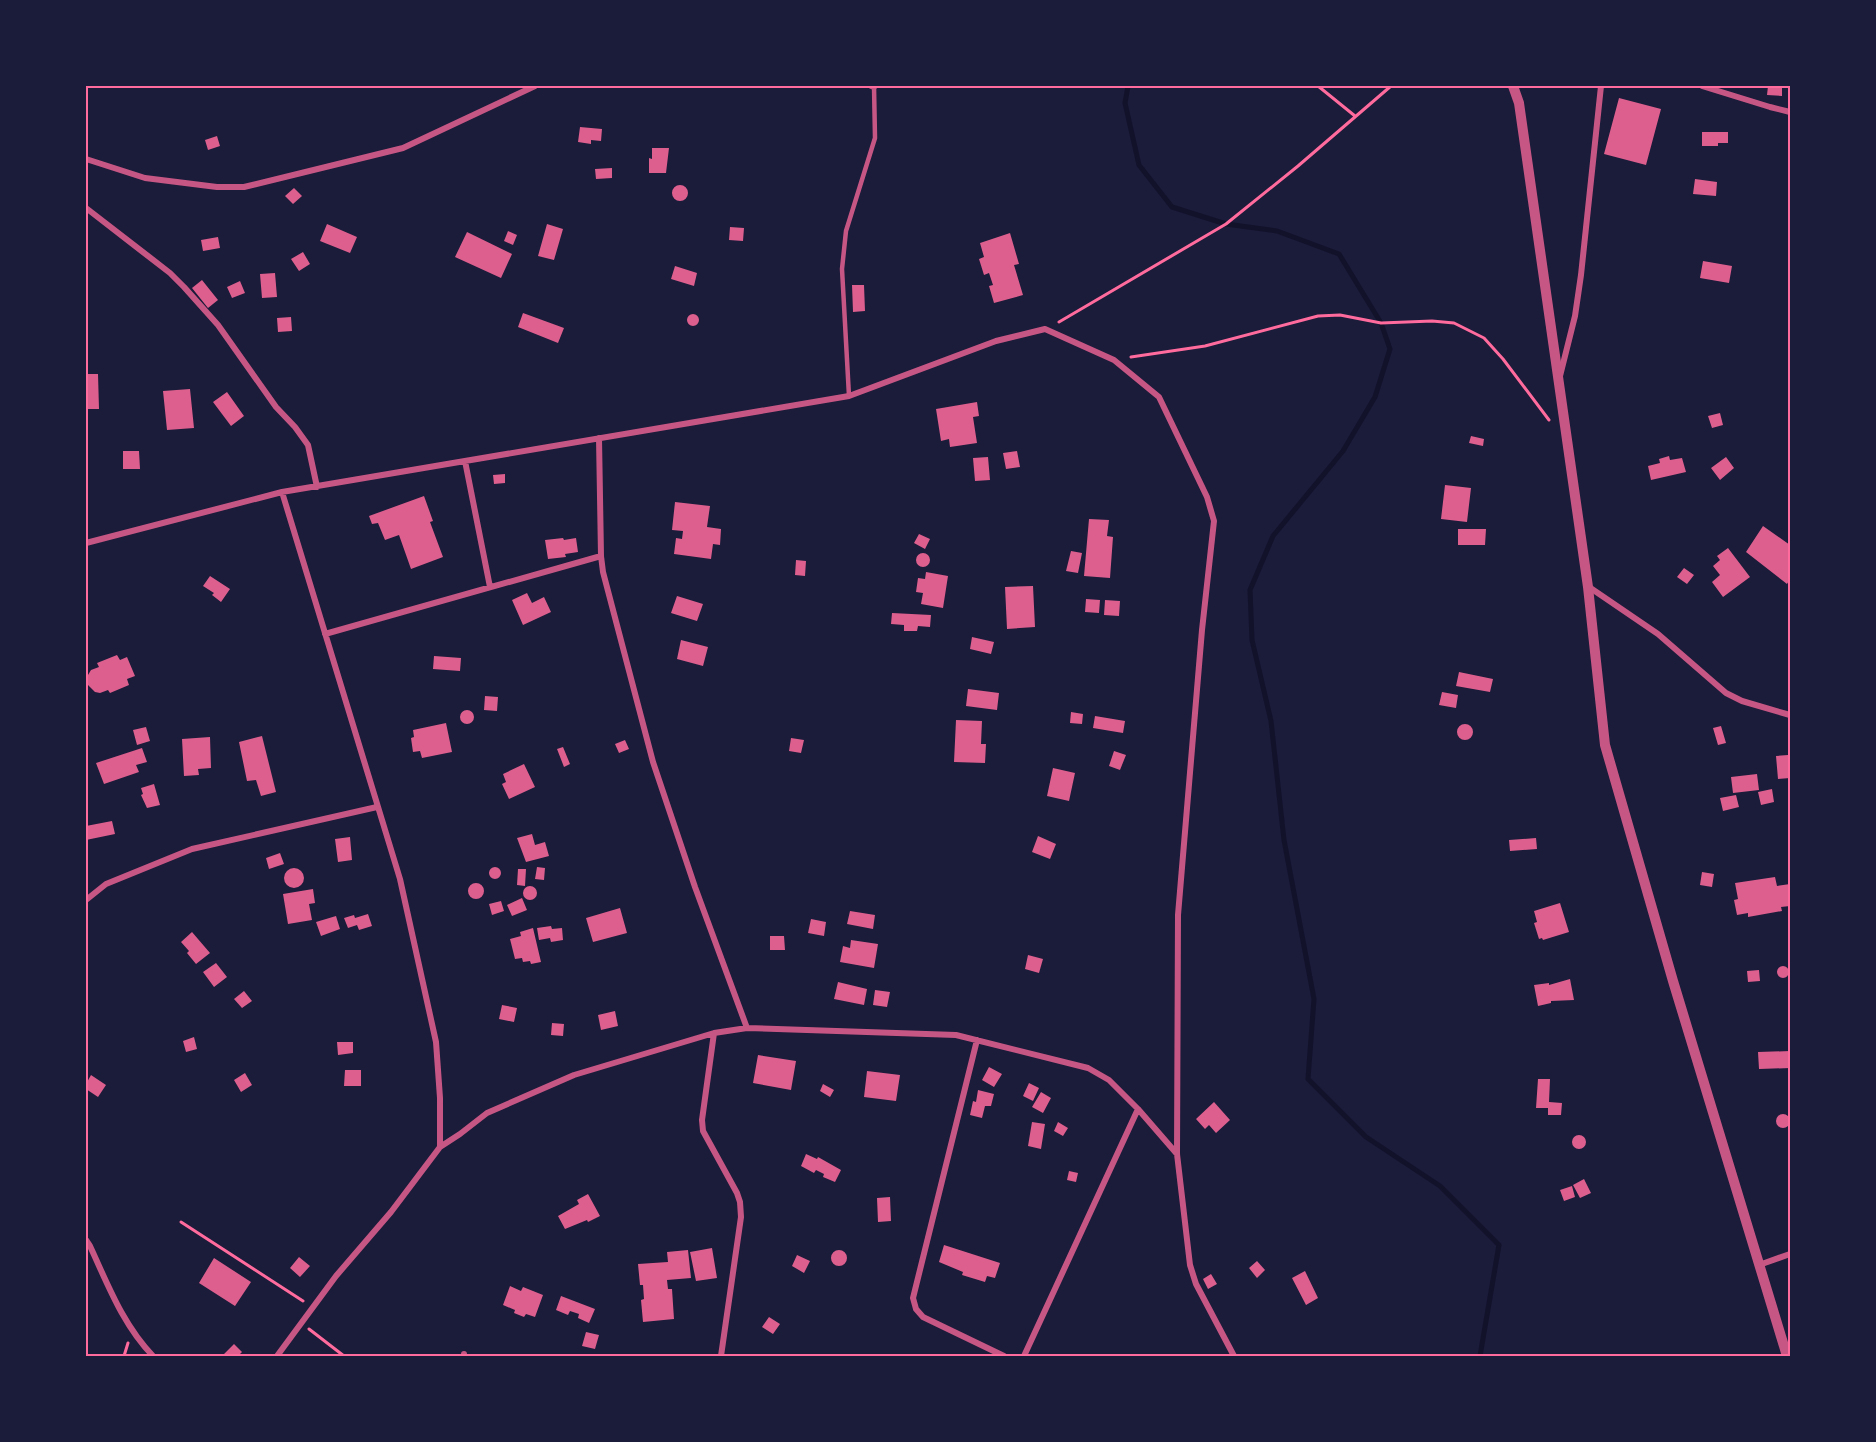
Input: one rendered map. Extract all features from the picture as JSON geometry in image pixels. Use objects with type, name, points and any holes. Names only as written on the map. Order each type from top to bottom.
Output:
[{"type":"street","points":[[86,159],[145,178],[216,187],[244,187],[402,148],[535,86]]},
{"type":"street","points":[[1513,86],[1520,102],[1588,587],[1605,745],[1673,981],[1787,1356]]},
{"type":"street","points":[[1558,383],[1578,296],[1600,86]]},
{"type":"street","points":[[1702,86],[1770,108],[1791,112]]},
{"type":"street","points":[[86,208],[170,273],[218,325],[276,407],[296,427],[308,445],[317,487]]},
{"type":"street","points":[[86,543],[282,492],[849,396],[996,341],[1045,329],[1114,360],[1159,397],[1207,496],[1214,521],[1202,630],[1178,915],[1177,1154],[1190,1265],[1196,1284],[1234,1356]]},
{"type":"street","points":[[599,438],[601,556],[653,762],[695,887],[747,1028]]},
{"type":"street","points":[[465,461],[490,586]]},
{"type":"street","points":[[282,492],[400,879],[436,1042],[440,1098],[440,1147]]},
{"type":"street","points":[[325,634],[601,556]]},
{"type":"street","points":[[1588,587],[1658,634],[1726,693],[1743,701],[1791,715]]},
{"type":"street","points":[[86,900],[106,884],[192,849],[377,807]]},
{"type":"street","points":[[277,1356],[336,1276],[391,1212],[440,1147],[487,1113],[518,1098],[574,1075],[714,1033],[747,1028],[956,1035],[1088,1068],[1109,1080],[1138,1108],[1177,1154]]},
{"type":"street","points":[[714,1033],[702,1120],[703,1131],[737,1193],[741,1217],[721,1356]]},
{"type":"street","points":[[977,1040],[913,1298],[916,1309],[923,1317],[1004,1356]]},
{"type":"street","points":[[1024,1356],[1138,1108]]},
{"type":"street","points":[[86,1240],[131,1330],[153,1356]]},
{"type":"street","points":[[1759,1265],[1791,1254]]},
{"type":"lane","points":[[849,396],[842,269],[846,231],[875,138],[873,86]]},
{"type":"path","points":[[1318,86],[1355,116]]},
{"type":"path","points":[[1045,329],[1226,224],[1391,86]]},
{"type":"path","points":[[1114,360],[1205,346],[1318,316],[1340,315],[1381,323],[1432,321],[1454,324],[1484,339],[1503,359],[1567,442]]},
{"type":"path","points":[[181,1222],[312,1307]]},
{"type":"path","points":[[301,1323],[344,1356]]},
{"type":"building","points":[[1768,86],[1782,86],[1782,96],[1767,95]]},
{"type":"building","points":[[1619,98],[1661,109],[1646,165],[1604,154]]},
{"type":"building","points":[[580,127],[602,129],[601,141],[591,140],[591,144],[578,142]]},
{"type":"building","points":[[1702,132],[1728,132],[1728,143],[1718,143],[1718,146],[1702,146]]},
{"type":"building","points":[[217,136],[220,146],[208,150],[205,140]]},
{"type":"building","points":[[652,148],[669,148],[666,173],[649,173]]},
{"type":"building","points":[[612,168],[612,178],[596,179],[595,169]]},
{"type":"building","points":[[1695,179],[1717,182],[1716,196],[1693,194]]},
{"type":"building","points":[[677,185],[683,185],[688,193],[686,199],[677,201],[672,196],[672,190]]},
{"type":"building","points":[[294,188],[302,196],[293,204],[285,196]]},
{"type":"building","points":[[327,224],[357,237],[350,253],[320,241]]},
{"type":"building","points":[[547,224],[563,229],[554,260],[538,256]]},
{"type":"building","points":[[730,227],[744,228],[743,241],[729,240]]},
{"type":"building","points":[[508,231],[517,235],[513,245],[504,241]]},
{"type":"building","points":[[467,232],[512,254],[501,278],[455,257]]},
{"type":"building","points":[[1010,233],[1019,264],[1014,265],[1023,295],[994,303],[989,286],[993,285],[989,273],[984,275],[979,259],[984,257],[980,243]]},
{"type":"building","points":[[218,237],[220,248],[203,251],[201,240]]},
{"type":"building","points":[[303,252],[310,264],[299,271],[291,259]]},
{"type":"building","points":[[1703,261],[1732,266],[1729,283],[1700,278]]},
{"type":"building","points":[[675,266],[697,273],[694,286],[671,279]]},
{"type":"building","points":[[275,273],[277,297],[262,298],[260,274]]},
{"type":"building","points":[[202,280],[218,300],[208,308],[192,288]]},
{"type":"building","points":[[240,281],[245,293],[232,298],[227,287]]},
{"type":"building","points":[[852,285],[864,285],[865,311],[853,312]]},
{"type":"building","points":[[523,313],[564,328],[558,343],[518,327]]},
{"type":"building","points":[[695,314],[699,320],[695,326],[691,326],[687,318]]},
{"type":"building","points":[[291,317],[292,331],[278,332],[277,318]]},
{"type":"building","points":[[86,374],[98,374],[99,409],[86,409]]},
{"type":"building","points":[[190,389],[194,428],[167,430],[163,391]]},
{"type":"building","points":[[227,392],[244,416],[231,426],[213,402]]},
{"type":"building","points":[[977,402],[979,416],[973,417],[977,443],[950,447],[949,439],[941,441],[936,409]]},
{"type":"building","points":[[1720,413],[1723,425],[1712,428],[1708,416]]},
{"type":"building","points":[[1471,436],[1484,439],[1483,446],[1469,443]]},
{"type":"building","points":[[123,451],[139,451],[140,469],[123,469]]},
{"type":"building","points":[[1017,451],[1020,467],[1006,469],[1003,453]]},
{"type":"building","points":[[1669,456],[1670,460],[1682,458],[1686,472],[1651,480],[1648,466],[1660,463],[1659,459]]},
{"type":"building","points":[[988,457],[990,480],[975,481],[973,458]]},
{"type":"building","points":[[1726,457],[1734,468],[1720,480],[1711,468]]},
{"type":"building","points":[[505,474],[505,483],[494,484],[493,475]]},
{"type":"building","points":[[1445,485],[1471,488],[1467,522],[1441,519]]},
{"type":"building","points":[[424,496],[433,521],[430,522],[443,557],[411,569],[399,535],[385,540],[378,523],[372,524],[369,516]]},
{"type":"building","points":[[675,502],[710,506],[707,527],[721,529],[720,545],[713,544],[711,559],[674,554],[676,538],[682,539],[683,531],[672,530]]},
{"type":"building","points":[[1089,519],[1109,520],[1107,536],[1113,537],[1110,578],[1084,576]]},
{"type":"building","points":[[1763,526],[1790,545],[1790,579],[1787,584],[1746,552]]},
{"type":"building","points":[[1458,529],[1486,529],[1485,545],[1458,545]]},
{"type":"building","points":[[919,534],[930,539],[925,549],[914,543]]},
{"type":"building","points":[[563,538],[564,540],[576,538],[578,552],[565,554],[566,557],[548,559],[545,540]]},
{"type":"building","points":[[1728,548],[1750,577],[1723,597],[1712,582],[1720,575],[1713,566],[1720,560],[1717,556]]},
{"type":"building","points":[[1071,551],[1082,553],[1078,573],[1066,571]]},
{"type":"building","points":[[920,553],[926,553],[930,560],[926,567],[920,567],[916,563],[916,557]]},
{"type":"building","points":[[796,560],[806,561],[805,576],[795,575]]},
{"type":"building","points":[[1684,568],[1694,575],[1687,584],[1677,577]]},
{"type":"building","points":[[926,572],[948,576],[943,608],[921,604],[923,593],[916,592],[918,578],[925,579]]},
{"type":"building","points":[[210,576],[230,589],[221,602],[212,595],[214,593],[203,586]]},
{"type":"building","points":[[1033,586],[1035,627],[1007,629],[1005,587]]},
{"type":"building","points":[[527,593],[532,603],[544,597],[551,612],[523,625],[512,600]]},
{"type":"building","points":[[677,596],[703,604],[697,621],[671,613]]},
{"type":"building","points":[[1086,599],[1100,600],[1099,613],[1085,612]]},
{"type":"building","points":[[1105,600],[1120,601],[1119,616],[1104,615]]},
{"type":"building","points":[[892,613],[931,615],[930,627],[918,626],[917,631],[904,631],[904,625],[891,624]]},
{"type":"building","points":[[972,637],[994,642],[991,654],[970,649]]},
{"type":"building","points":[[681,640],[708,647],[703,666],[677,659]]},
{"type":"building","points":[[117,655],[120,660],[127,657],[135,676],[127,679],[129,685],[110,693],[108,690],[95,692],[88,685],[88,675],[91,670],[99,667],[97,663]]},
{"type":"building","points":[[434,656],[461,658],[460,671],[433,669]]},
{"type":"building","points":[[1459,672],[1493,679],[1490,692],[1456,686]]},
{"type":"building","points":[[968,689],[999,693],[997,710],[966,706]]},
{"type":"building","points":[[1442,692],[1458,695],[1456,708],[1439,705]]},
{"type":"building","points":[[485,696],[498,697],[497,711],[484,710]]},
{"type":"building","points":[[464,710],[470,710],[474,717],[470,724],[464,724],[460,720],[460,714]]},
{"type":"building","points":[[1071,712],[1083,714],[1082,724],[1070,723]]},
{"type":"building","points":[[1095,716],[1125,721],[1123,733],[1093,728]]},
{"type":"building","points":[[956,720],[982,721],[981,744],[986,744],[985,763],[954,762]]},
{"type":"building","points":[[446,723],[452,752],[422,758],[420,751],[413,752],[411,738],[414,737],[413,730]]},
{"type":"building","points":[[1462,724],[1468,724],[1473,732],[1471,738],[1462,740],[1457,735],[1457,729]]},
{"type":"building","points":[[1721,726],[1726,743],[1718,745],[1713,728]]},
{"type":"building","points":[[146,727],[150,741],[137,745],[133,730]]},
{"type":"building","points":[[262,736],[276,792],[261,796],[256,780],[247,781],[239,742]]},
{"type":"building","points":[[210,737],[211,768],[198,769],[199,775],[184,776],[182,739]]},
{"type":"building","points":[[791,738],[804,740],[801,753],[789,751]]},
{"type":"building","points":[[625,740],[629,749],[619,753],[615,744]]},
{"type":"building","points":[[563,747],[570,764],[564,767],[557,749]]},
{"type":"building","points":[[142,748],[147,762],[136,765],[139,772],[104,784],[96,763]]},
{"type":"building","points":[[1114,751],[1126,755],[1120,770],[1109,766]]},
{"type":"building","points":[[1788,755],[1790,778],[1778,779],[1776,756]]},
{"type":"building","points":[[524,764],[535,787],[509,799],[502,784],[506,782],[503,774]]},
{"type":"building","points":[[1053,768],[1075,773],[1069,801],[1047,796]]},
{"type":"building","points":[[1757,774],[1759,790],[1733,793],[1731,777]]},
{"type":"building","points":[[154,784],[160,805],[147,808],[141,795],[143,794],[141,788]]},
{"type":"building","points":[[1772,789],[1774,802],[1761,805],[1758,792]]},
{"type":"building","points":[[1736,795],[1739,807],[1723,811],[1720,798]]},
{"type":"building","points":[[112,821],[115,834],[86,840],[86,826]]},
{"type":"building","points":[[532,834],[535,845],[545,842],[549,856],[526,862],[517,838]]},
{"type":"building","points":[[1038,836],[1056,844],[1050,859],[1032,852]]},
{"type":"building","points":[[350,837],[352,860],[338,862],[335,839]]},
{"type":"building","points":[[1536,838],[1537,849],[1510,851],[1509,840]]},
{"type":"building","points":[[280,853],[284,864],[269,869],[266,858]]},
{"type":"building","points":[[497,867],[501,873],[497,879],[493,879],[489,871]]},
{"type":"building","points":[[537,867],[545,868],[544,880],[535,879]]},
{"type":"building","points":[[294,868],[301,871],[304,878],[301,885],[294,888],[287,885],[284,878],[287,871]]},
{"type":"building","points":[[518,869],[526,869],[525,886],[517,885]]},
{"type":"building","points":[[1702,872],[1714,874],[1712,887],[1700,885]]},
{"type":"building","points":[[1775,877],[1777,886],[1790,884],[1790,906],[1781,907],[1782,911],[1748,917],[1748,913],[1737,915],[1734,900],[1738,899],[1735,883]]},
{"type":"building","points":[[476,883],[484,891],[476,899],[468,891]]},
{"type":"building","points":[[527,886],[533,886],[537,893],[533,900],[527,900],[523,896],[523,890]]},
{"type":"building","points":[[313,889],[315,903],[309,904],[312,920],[288,924],[283,894]]},
{"type":"building","points":[[522,898],[527,910],[512,916],[507,905]]},
{"type":"building","points":[[501,901],[504,911],[492,915],[489,904]]},
{"type":"building","points":[[1560,903],[1569,932],[1543,940],[1539,939],[1534,923],[1537,922],[1534,911]]},
{"type":"building","points":[[620,908],[627,933],[593,942],[586,918]]},
{"type":"building","points":[[850,911],[875,915],[873,929],[847,924]]},
{"type":"building","points":[[368,914],[372,926],[359,930],[357,925],[348,928],[344,918],[354,915],[355,918]]},
{"type":"building","points":[[336,916],[340,929],[321,936],[316,922]]},
{"type":"building","points":[[811,919],[826,922],[824,936],[808,933]]},
{"type":"building","points":[[551,926],[552,929],[562,928],[563,940],[551,942],[550,938],[539,940],[537,928]]},
{"type":"building","points":[[533,928],[541,962],[531,964],[530,961],[523,962],[522,958],[515,959],[510,939],[521,936],[520,932]]},
{"type":"building","points":[[192,932],[210,953],[196,964],[181,942]]},
{"type":"building","points":[[770,936],[784,936],[785,950],[770,950]]},
{"type":"building","points":[[851,940],[878,944],[874,968],[840,962],[843,946],[850,948]]},
{"type":"building","points":[[1028,955],[1043,959],[1039,973],[1025,969]]},
{"type":"building","points":[[216,963],[227,977],[214,987],[203,972]]},
{"type":"building","points":[[1785,966],[1789,972],[1785,978],[1781,978],[1777,970]]},
{"type":"building","points":[[1759,970],[1760,981],[1748,982],[1747,971]]},
{"type":"building","points":[[1570,979],[1574,1000],[1551,1001],[1551,1003],[1538,1006],[1534,985],[1549,983],[1549,985]]},
{"type":"building","points":[[838,982],[867,989],[864,1005],[834,999]]},
{"type":"building","points":[[875,990],[890,992],[887,1007],[873,1005]]},
{"type":"building","points":[[244,991],[252,1001],[242,1008],[234,999]]},
{"type":"building","points":[[502,1005],[517,1008],[514,1022],[499,1019]]},
{"type":"building","points":[[615,1011],[618,1026],[601,1030],[598,1015]]},
{"type":"building","points":[[552,1023],[564,1024],[563,1036],[551,1035]]},
{"type":"building","points":[[194,1037],[197,1049],[186,1052],[183,1041]]},
{"type":"building","points":[[337,1042],[353,1042],[353,1053],[338,1055]]},
{"type":"building","points":[[1790,1051],[1790,1068],[1759,1069],[1758,1052]]},
{"type":"building","points":[[758,1055],[796,1061],[791,1090],[753,1083]]},
{"type":"building","points":[[989,1067],[1002,1074],[994,1087],[982,1080]]},
{"type":"building","points":[[345,1070],[361,1070],[361,1086],[344,1086]]},
{"type":"building","points":[[867,1071],[900,1075],[896,1101],[864,1097]]},
{"type":"building","points":[[245,1073],[252,1085],[241,1092],[234,1080]]},
{"type":"building","points":[[91,1075],[106,1085],[98,1097],[86,1089]]},
{"type":"building","points":[[1538,1079],[1550,1079],[1549,1102],[1562,1103],[1561,1115],[1548,1115],[1548,1108],[1536,1108]]},
{"type":"building","points":[[1029,1083],[1039,1088],[1033,1101],[1023,1096]]},
{"type":"building","points":[[823,1084],[834,1090],[830,1097],[820,1091]]},
{"type":"building","points":[[978,1090],[994,1094],[991,1106],[985,1106],[982,1118],[970,1115]]},
{"type":"building","points":[[1041,1092],[1051,1098],[1043,1113],[1032,1107]]},
{"type":"building","points":[[1214,1102],[1230,1120],[1216,1133],[1209,1125],[1205,1129],[1196,1119]]},
{"type":"building","points":[[1783,1114],[1788,1116],[1790,1121],[1788,1126],[1783,1128],[1778,1126],[1776,1121],[1778,1116]]},
{"type":"building","points":[[1032,1122],[1045,1124],[1041,1149],[1028,1146]]},
{"type":"building","points":[[1058,1122],[1068,1128],[1063,1136],[1054,1131]]},
{"type":"building","points":[[1579,1135],[1584,1137],[1586,1142],[1584,1147],[1579,1149],[1574,1147],[1572,1142],[1574,1137]]},
{"type":"building","points":[[806,1154],[817,1159],[818,1157],[841,1170],[835,1182],[823,1177],[824,1174],[816,1170],[814,1173],[801,1166]]},
{"type":"building","points":[[1069,1171],[1078,1173],[1076,1182],[1067,1180]]},
{"type":"building","points":[[1584,1179],[1591,1193],[1580,1198],[1573,1185]]},
{"type":"building","points":[[1572,1186],[1575,1197],[1564,1201],[1560,1190]]},
{"type":"building","points":[[588,1194],[600,1216],[565,1229],[558,1216],[579,1204],[577,1200]]},
{"type":"building","points":[[890,1197],[891,1221],[878,1222],[877,1198]]},
{"type":"building","points":[[944,1245],[1000,1263],[995,1278],[987,1276],[985,1282],[962,1275],[963,1272],[939,1262]]},
{"type":"building","points":[[712,1248],[717,1278],[696,1281],[690,1252]]},
{"type":"building","points":[[688,1250],[691,1278],[667,1280],[668,1289],[672,1289],[674,1319],[643,1322],[641,1300],[644,1299],[643,1285],[640,1285],[638,1264],[668,1262],[667,1252]]},
{"type":"building","points":[[839,1250],[847,1258],[839,1266],[831,1258]]},
{"type":"building","points":[[797,1255],[810,1261],[804,1273],[792,1266]]},
{"type":"building","points":[[299,1257],[310,1266],[300,1277],[290,1268]]},
{"type":"building","points":[[214,1258],[251,1282],[235,1306],[199,1283]]},
{"type":"building","points":[[1257,1261],[1265,1270],[1257,1278],[1249,1268]]},
{"type":"building","points":[[1305,1271],[1318,1298],[1306,1305],[1292,1278]]},
{"type":"building","points":[[1211,1274],[1217,1284],[1208,1289],[1203,1279]]},
{"type":"building","points":[[510,1286],[521,1291],[523,1287],[543,1295],[535,1317],[526,1314],[524,1317],[503,1305]]},
{"type":"building","points":[[561,1296],[595,1309],[589,1323],[578,1318],[579,1314],[570,1311],[568,1315],[556,1310]]},
{"type":"building","points":[[769,1317],[780,1324],[773,1334],[762,1327]]},
{"type":"building","points":[[586,1332],[599,1335],[595,1349],[582,1346]]},
{"type":"building","points":[[234,1344],[242,1352],[238,1356],[222,1356]]},
{"type":"waterway","points":[[1128,86],[1125,103],[1139,165],[1172,207],[1226,224],[1277,231],[1339,254],[1381,323],[1390,349],[1375,397],[1343,451],[1273,536],[1250,590],[1252,640],[1271,721],[1284,840],[1314,999],[1308,1079],[1366,1137],[1440,1186],[1499,1245],[1480,1356]]}]
